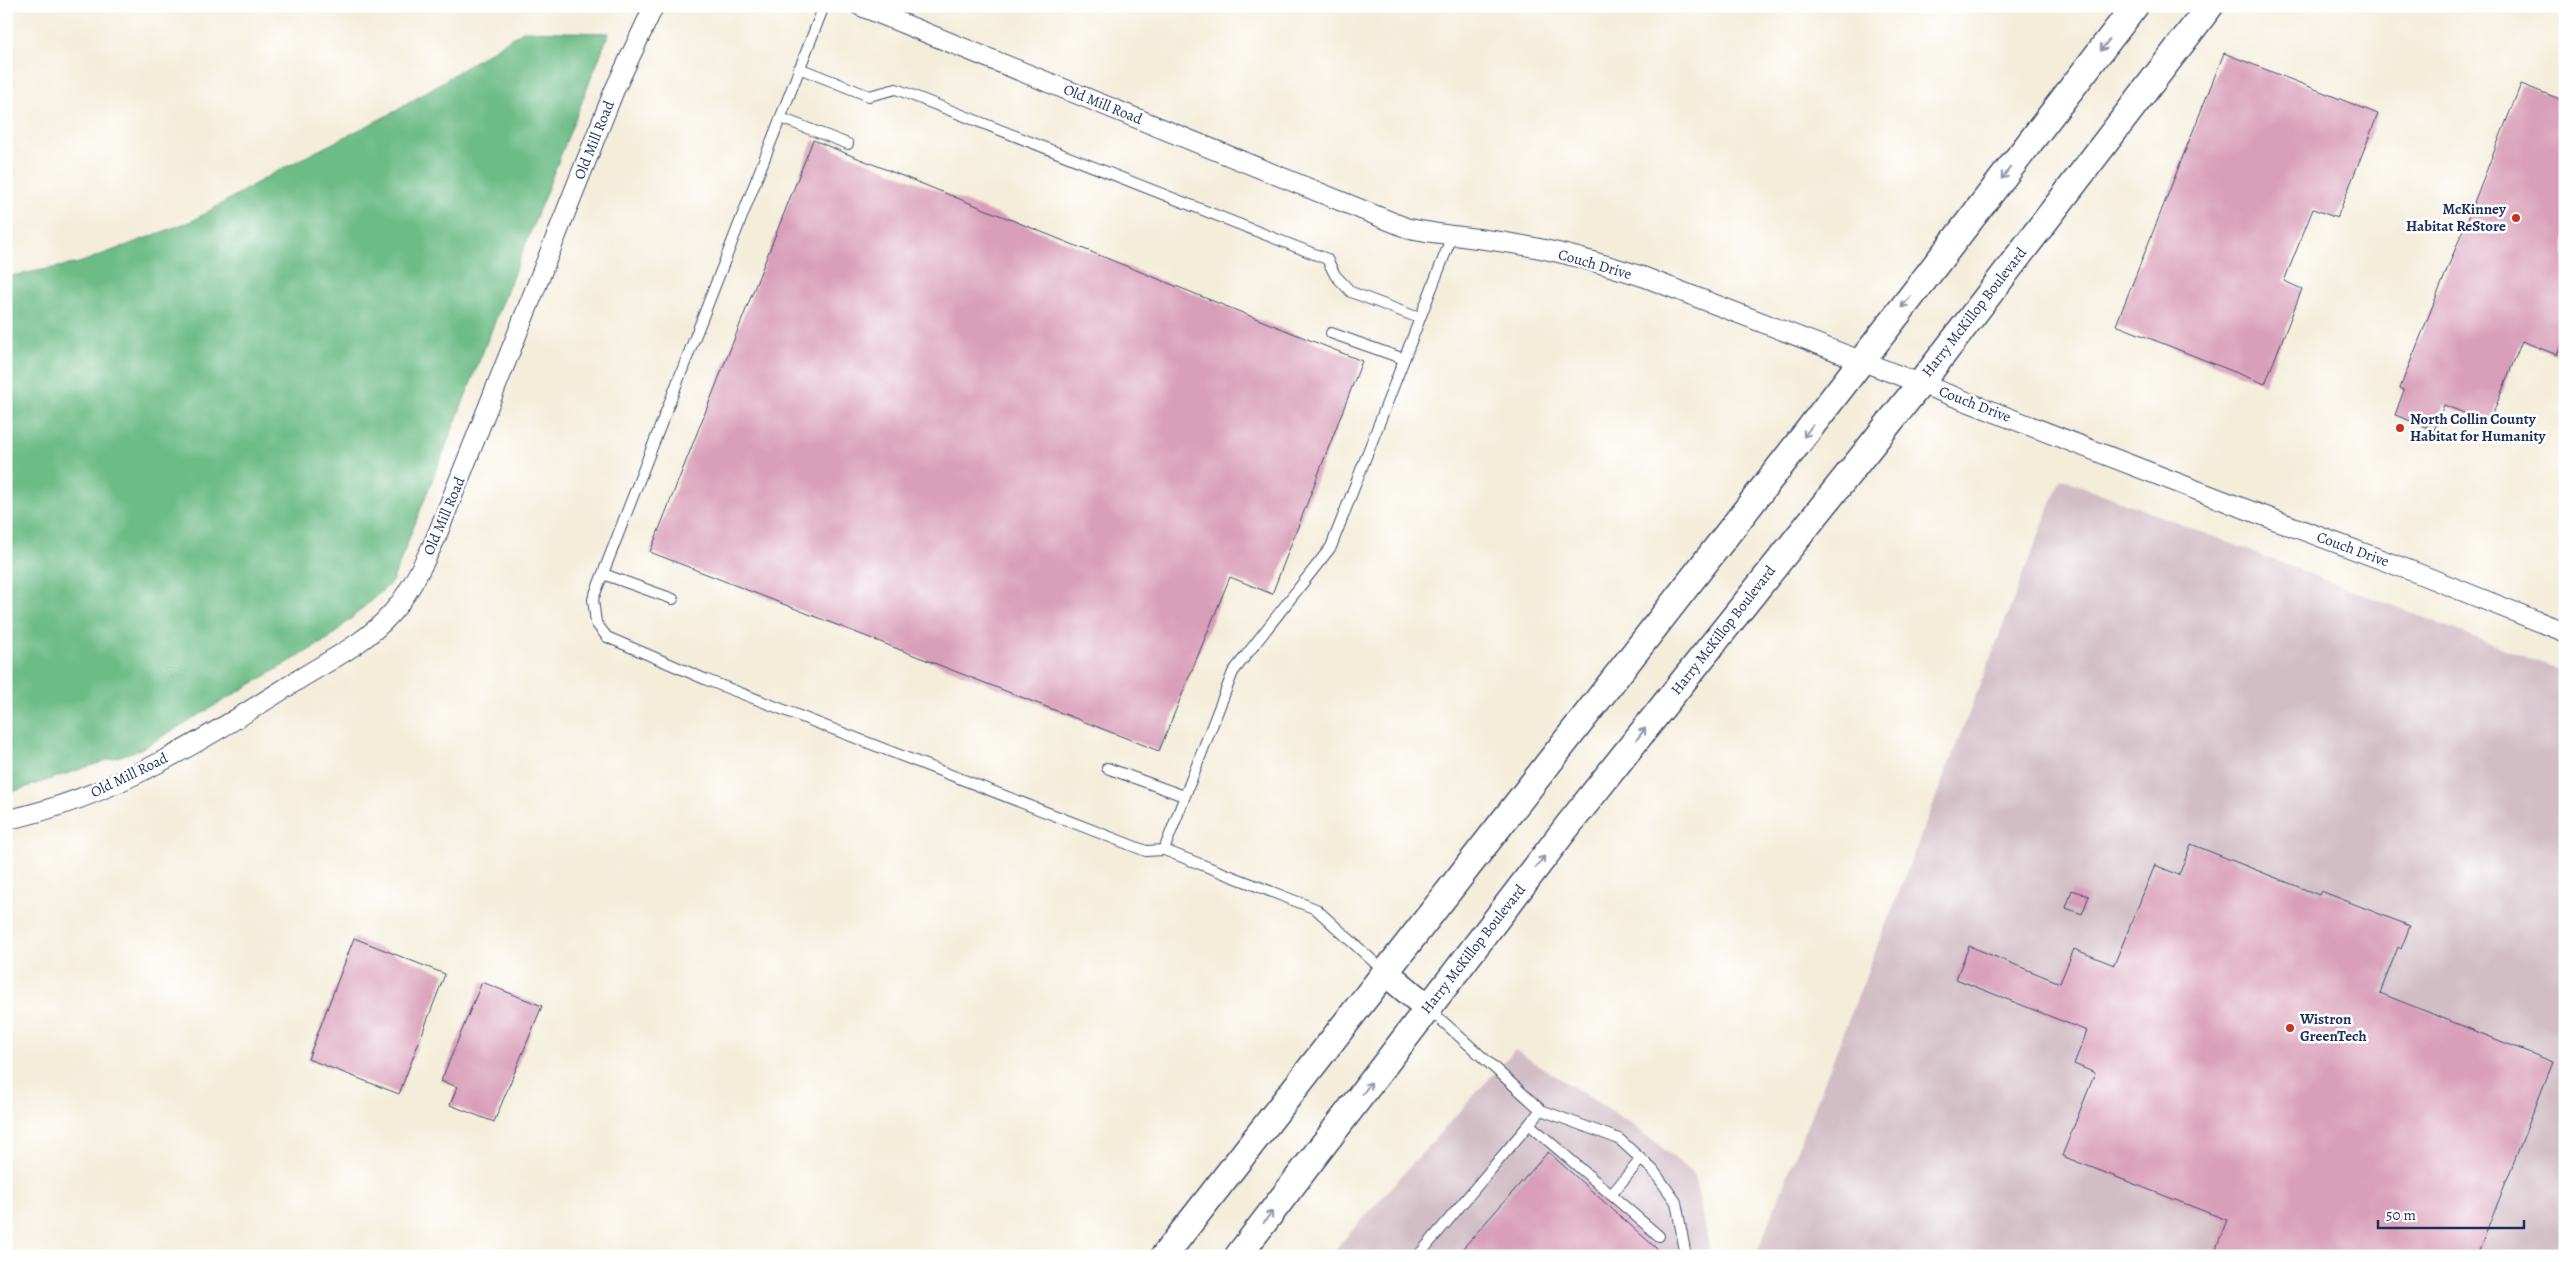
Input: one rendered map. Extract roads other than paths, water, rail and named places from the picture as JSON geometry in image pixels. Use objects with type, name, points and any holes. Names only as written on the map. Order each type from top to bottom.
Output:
[{"type":"main road","points":[[1164,1256],[2135,6]]},
{"type":"main road","name":"Harry McKillop Boulevard","points":[[1238,1256],[1570,823],[1920,382],[2210,6]]},
{"type":"main road","points":[[1386,972],[1428,1008]]},
{"type":"street","name":"Old Mill Road","points":[[6,820],[45,811],[70,802],[148,768],[279,693],[359,641],[391,614],[413,584],[435,540],[614,91],[654,6]]},
{"type":"street","name":"Old Mill Road","points":[[860,6],[1346,204]]},
{"type":"street","name":"Couch Drive","points":[[1346,204],[1407,228],[1521,245],[1612,267],[1920,382],[2234,505],[2410,570],[2565,632]]},
{"type":"lane","points":[[824,6],[593,599],[596,623],[607,637],[707,680],[1146,851],[1164,850],[1316,908],[1386,972]]},
{"type":"lane","points":[[799,68],[869,96],[896,89],[1327,259],[1335,274],[1351,292],[1420,318]]},
{"type":"lane","points":[[781,118],[848,144]]},
{"type":"lane","points":[[1164,850],[1233,672],[1331,547],[1452,236]]},
{"type":"lane","points":[[1331,333],[1404,359]]},
{"type":"lane","points":[[603,574],[673,599]]},
{"type":"lane","points":[[1107,768],[1184,796]]},
{"type":"lane","points":[[1428,1008],[1542,1110],[1619,1139],[1653,1170],[1676,1202],[1686,1256]]},
{"type":"lane","points":[[1418,1256],[1542,1110]]},
{"type":"lane","points":[[1530,1125],[1659,1236]]},
{"type":"lane","points":[[1611,1195],[1641,1159]]},
{"type":"place","name":"McKinney Habitat ReStore","points":[[2516,218]]},
{"type":"place","name":"North Collin County Habitat for Humanity","points":[[2400,428]]},
{"type":"place","name":"Wistron GreenTech","points":[[2290,1028]]}]
